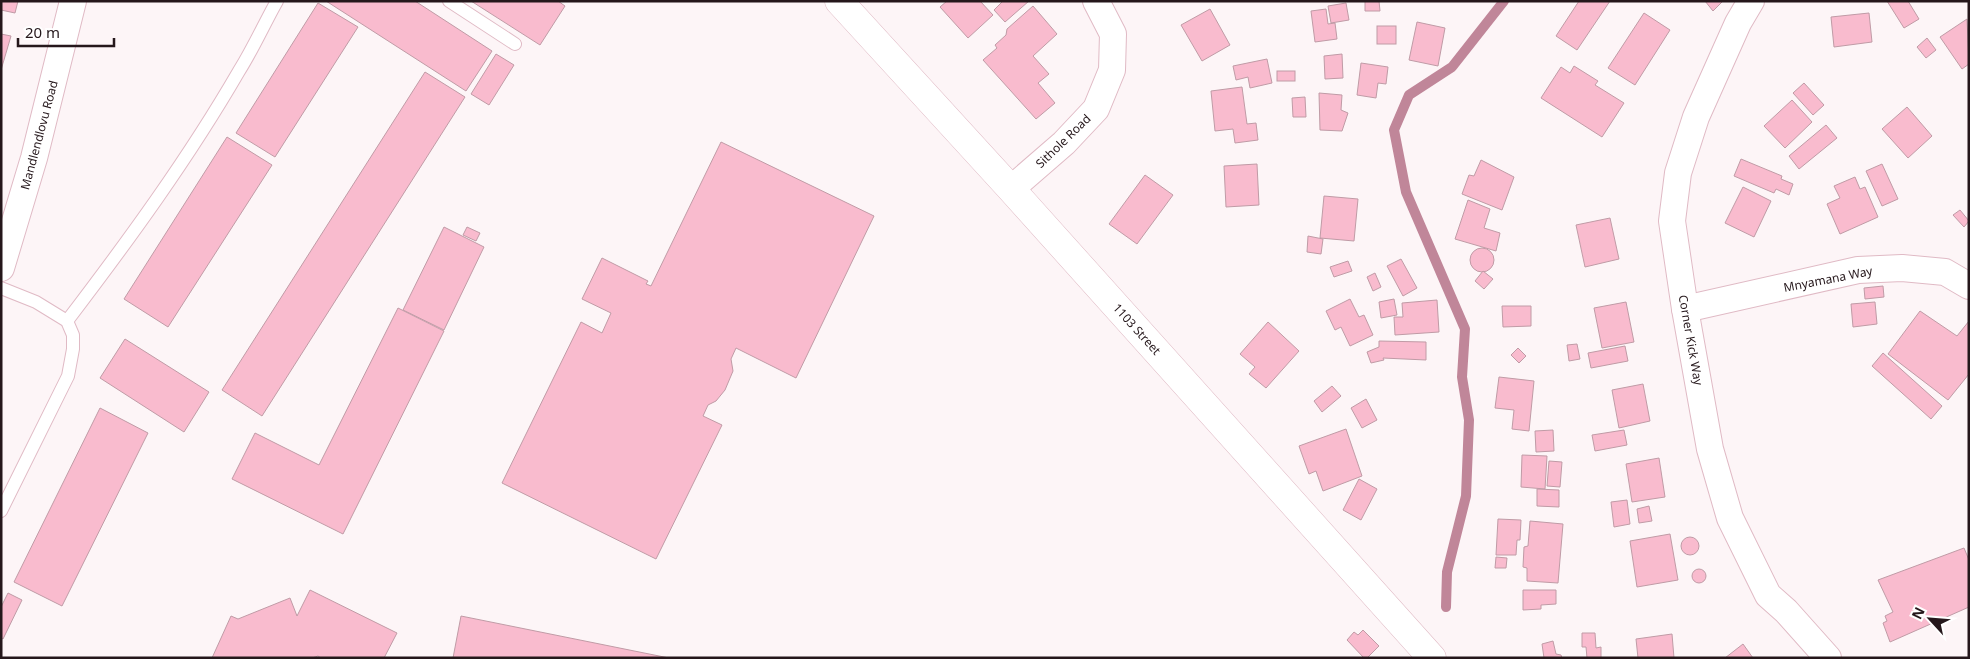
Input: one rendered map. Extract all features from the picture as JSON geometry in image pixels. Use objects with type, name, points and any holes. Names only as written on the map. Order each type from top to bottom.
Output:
[{"type":"street","name":"Mandlendlovu Road","points":[[1,268],[34,158],[73,1]]},
{"type":"street","name":"1103 Street","points":[[839,1],[1011,189],[1432,658]]},
{"type":"street","name":"Sithole Road","points":[[1011,189],[1064,144],[1096,109],[1112,70],[1113,43],[1113,34],[1096,1]]},
{"type":"street","name":"Corner Kick Way","points":[[1751,1],[1738,23],[1696,117],[1678,173],[1672,221],[1685,309],[1710,449],[1730,518],[1768,595],[1786,611],[1828,658]]},
{"type":"street","name":"Mnyamana Way","points":[[1685,309],[1858,270],[1902,268],[1945,272],[1969,286]]},
{"type":"lane","points":[[67,322],[139,226],[167,185],[240,71],[277,1]]},
{"type":"lane","points":[[449,1],[515,44]]},
{"type":"lane","points":[[1,288],[36,302],[67,322],[73,335],[68,376],[1,512]]},
{"type":"building","points":[[1,1],[18,1],[15,13],[1,10]]},
{"type":"building","points":[[326,1],[415,1],[492,51],[466,91]]},
{"type":"building","points":[[471,1],[558,1],[565,6],[540,45]]},
{"type":"building","points":[[947,1],[980,1],[993,15],[968,38],[940,7]]},
{"type":"building","points":[[1003,1],[1029,1],[1005,22],[994,10]]},
{"type":"building","points":[[1365,1],[1379,1],[1380,11],[1365,11]]},
{"type":"building","points":[[1579,1],[1610,1],[1577,50],[1556,36]]},
{"type":"building","points":[[1705,1],[1723,1],[1713,11]]},
{"type":"building","points":[[1887,1],[1908,1],[1919,19],[1904,28]]},
{"type":"building","points":[[318,3],[358,27],[275,157],[236,133]]},
{"type":"building","points":[[1346,3],[1349,20],[1331,23],[1328,6]]},
{"type":"building","points":[[1033,6],[1057,34],[1033,56],[1049,74],[1038,83],[1055,103],[1036,119],[983,60],[997,48],[995,45],[1006,35],[1007,29]]},
{"type":"building","points":[[1210,9],[1230,45],[1202,61],[1181,25]]},
{"type":"building","points":[[1326,9],[1328,24],[1335,23],[1337,39],[1315,42],[1311,11]]},
{"type":"building","points":[[1644,13],[1670,30],[1635,85],[1608,68]]},
{"type":"building","points":[[1869,13],[1872,42],[1834,47],[1831,17]]},
{"type":"building","points":[[1967,19],[1969,64],[1962,69],[1940,37]]},
{"type":"building","points":[[1417,22],[1445,28],[1438,66],[1409,60]]},
{"type":"building","points":[[1377,26],[1396,26],[1396,44],[1377,44]]},
{"type":"building","points":[[1,34],[11,36],[1,70]]},
{"type":"building","points":[[1927,38],[1936,50],[1926,58],[1917,47]]},
{"type":"building","points":[[496,54],[514,65],[489,105],[471,94]]},
{"type":"building","points":[[1342,54],[1343,78],[1325,79],[1324,56]]},
{"type":"building","points":[[1267,59],[1272,83],[1250,88],[1248,77],[1236,80],[1233,66]]},
{"type":"building","points":[[1361,63],[1388,67],[1386,84],[1378,83],[1376,98],[1357,95]]},
{"type":"building","points":[[1574,66],[1598,81],[1595,85],[1624,103],[1602,137],[1541,98],[1561,67],[1570,73]]},
{"type":"building","points":[[1277,71],[1295,71],[1295,81],[1277,81]]},
{"type":"building","points":[[425,72],[465,97],[262,416],[222,390]]},
{"type":"building","points":[[1804,83],[1824,105],[1813,115],[1793,93]]},
{"type":"building","points":[[1242,87],[1247,124],[1256,123],[1258,140],[1235,143],[1233,129],[1215,131],[1211,91]]},
{"type":"building","points":[[1319,93],[1342,95],[1341,110],[1348,113],[1342,131],[1320,130]]},
{"type":"building","points":[[1305,97],[1306,117],[1293,117],[1292,98]]},
{"type":"building","points":[[1792,100],[1812,122],[1785,148],[1764,126]]},
{"type":"building","points":[[1907,107],[1932,136],[1908,158],[1882,129]]},
{"type":"building","points":[[1826,125],[1837,138],[1799,169],[1789,156]]},
{"type":"building","points":[[227,137],[272,165],[168,327],[124,299]]},
{"type":"building","points":[[721,142],[874,216],[796,378],[736,348],[731,359],[733,371],[725,390],[716,401],[708,405],[703,416],[722,425],[656,559],[502,483],[581,322],[602,333],[611,313],[582,299],[602,258],[648,281],[646,284],[651,286]]},
{"type":"building","points":[[1741,159],[1782,176],[1781,179],[1793,184],[1789,195],[1776,189],[1774,193],[1734,176]]},
{"type":"building","points":[[1481,160],[1514,177],[1502,210],[1462,194],[1469,175],[1474,176]]},
{"type":"building","points":[[1257,164],[1259,205],[1226,207],[1224,166]]},
{"type":"building","points":[[1882,164],[1898,199],[1882,206],[1866,171]]},
{"type":"building","points":[[1145,175],[1173,195],[1137,244],[1109,224]]},
{"type":"building","points":[[1855,177],[1860,189],[1865,187],[1878,217],[1840,234],[1827,204],[1840,198],[1834,186]]},
{"type":"building","points":[[1743,187],[1771,201],[1754,237],[1725,223]]},
{"type":"building","points":[[1324,196],[1358,199],[1354,241],[1320,238]]},
{"type":"building","points":[[1468,200],[1490,209],[1484,228],[1500,233],[1496,251],[1455,239]]},
{"type":"building","points":[[1960,210],[1969,221],[1964,227],[1953,215]]},
{"type":"building","points":[[1610,218],[1619,259],[1585,267],[1576,225]]},
{"type":"building","points":[[444,227],[484,247],[444,330],[403,310]]},
{"type":"building","points":[[467,227],[480,233],[476,241],[463,235]]},
{"type":"building","points":[[1308,236],[1323,239],[1321,254],[1307,252]]},
{"type":"building","points":[[1482,248],[1491,251],[1494,260],[1491,269],[1482,272],[1473,269],[1470,260],[1473,251]]},
{"type":"building","points":[[1401,259],[1417,288],[1403,296],[1387,266]]},
{"type":"building","points":[[1348,261],[1352,271],[1334,277],[1330,267]]},
{"type":"building","points":[[1483,271],[1493,279],[1484,289],[1475,281]]},
{"type":"building","points":[[1375,273],[1381,287],[1373,291],[1367,277]]},
{"type":"building","points":[[1883,286],[1884,297],[1865,299],[1864,288]]},
{"type":"building","points":[[1350,299],[1359,317],[1364,315],[1373,335],[1350,346],[1341,327],[1335,330],[1326,311]]},
{"type":"building","points":[[1394,299],[1397,315],[1381,318],[1379,302]]},
{"type":"building","points":[[1437,300],[1439,332],[1395,335],[1394,317],[1403,317],[1402,303]]},
{"type":"building","points":[[1626,302],[1634,342],[1602,348],[1594,308]]},
{"type":"building","points":[[1875,302],[1877,324],[1853,327],[1851,304]]},
{"type":"building","points":[[1502,306],[1531,306],[1531,326],[1503,327]]},
{"type":"building","points":[[398,308],[444,331],[343,534],[232,479],[255,433],[319,465]]},
{"type":"building","points":[[1920,311],[1957,336],[1969,321],[1969,374],[1948,400],[1888,354]]},
{"type":"building","points":[[1268,322],[1299,351],[1266,388],[1249,374],[1255,367],[1240,354]]},
{"type":"building","points":[[125,339],[209,392],[184,432],[100,378]]},
{"type":"building","points":[[1379,341],[1426,342],[1426,360],[1383,358],[1384,360],[1371,363],[1367,352],[1379,347]]},
{"type":"building","points":[[1577,344],[1580,359],[1569,361],[1567,345]]},
{"type":"building","points":[[1625,346],[1628,361],[1591,368],[1588,353]]},
{"type":"building","points":[[1518,348],[1526,356],[1519,363],[1511,355]]},
{"type":"building","points":[[1883,353],[1942,406],[1931,419],[1872,366]]},
{"type":"building","points":[[1499,377],[1534,381],[1529,431],[1512,429],[1514,410],[1495,408]]},
{"type":"building","points":[[1643,384],[1650,421],[1619,428],[1612,390]]},
{"type":"building","points":[[1332,386],[1341,396],[1322,412],[1314,401]]},
{"type":"building","points":[[1366,399],[1377,420],[1362,428],[1351,408]]},
{"type":"building","points":[[100,408],[148,433],[62,606],[14,582]]},
{"type":"building","points":[[1346,429],[1362,476],[1323,491],[1316,471],[1309,474],[1299,446]]},
{"type":"building","points":[[1553,430],[1554,451],[1536,452],[1535,431]]},
{"type":"building","points":[[1624,430],[1627,445],[1595,451],[1592,435]]},
{"type":"building","points":[[1522,455],[1547,456],[1545,489],[1521,487]]},
{"type":"building","points":[[1659,458],[1665,497],[1632,502],[1626,464]]},
{"type":"building","points":[[1549,461],[1562,462],[1560,487],[1547,486]]},
{"type":"building","points":[[1359,479],[1377,489],[1361,520],[1343,510]]},
{"type":"building","points":[[1537,489],[1559,490],[1559,507],[1537,506]]},
{"type":"building","points":[[1627,500],[1630,524],[1614,527],[1611,502]]},
{"type":"building","points":[[1649,506],[1652,521],[1639,523],[1637,509]]},
{"type":"building","points":[[1498,519],[1521,520],[1520,540],[1517,540],[1516,555],[1496,555]]},
{"type":"building","points":[[1530,521],[1563,524],[1558,583],[1527,581],[1527,568],[1523,567],[1524,547],[1528,546]]},
{"type":"building","points":[[1670,534],[1678,580],[1637,587],[1630,541]]},
{"type":"building","points":[[1686,537],[1694,537],[1699,542],[1697,553],[1686,555],[1681,550],[1681,542]]},
{"type":"building","points":[[1964,548],[1969,560],[1969,607],[1890,642],[1883,623],[1887,621],[1885,616],[1893,612],[1878,580]]},
{"type":"building","points":[[1496,557],[1507,558],[1506,568],[1495,568]]},
{"type":"building","points":[[1696,569],[1702,569],[1706,576],[1702,583],[1696,583],[1692,579],[1692,573]]},
{"type":"building","points":[[310,590],[397,633],[384,658],[321,658],[318,656],[312,658],[212,658],[231,616],[238,619],[290,598],[297,616]]},
{"type":"building","points":[[1523,590],[1556,590],[1556,604],[1541,605],[1541,609],[1523,610]]},
{"type":"building","points":[[8,593],[22,600],[3,639],[1,638],[1,607]]},
{"type":"building","points":[[461,616],[669,658],[453,658]]},
{"type":"building","points":[[1363,630],[1379,646],[1367,658],[1364,658],[1347,640],[1354,632],[1358,635]]},
{"type":"building","points":[[1582,633],[1595,633],[1596,648],[1601,647],[1601,658],[1587,658],[1586,647],[1582,647]]},
{"type":"building","points":[[1672,634],[1674,658],[1638,658],[1636,639]]},
{"type":"building","points":[[1553,641],[1556,654],[1561,655],[1562,658],[1544,658],[1542,644]]},
{"type":"building","points":[[1743,644],[1753,658],[1725,658]]},
{"type":"waterway","points":[[1446,607],[1447,572],[1466,496],[1469,420],[1462,377],[1465,329],[1406,192],[1394,130],[1409,95],[1452,67],[1504,1]]}]
